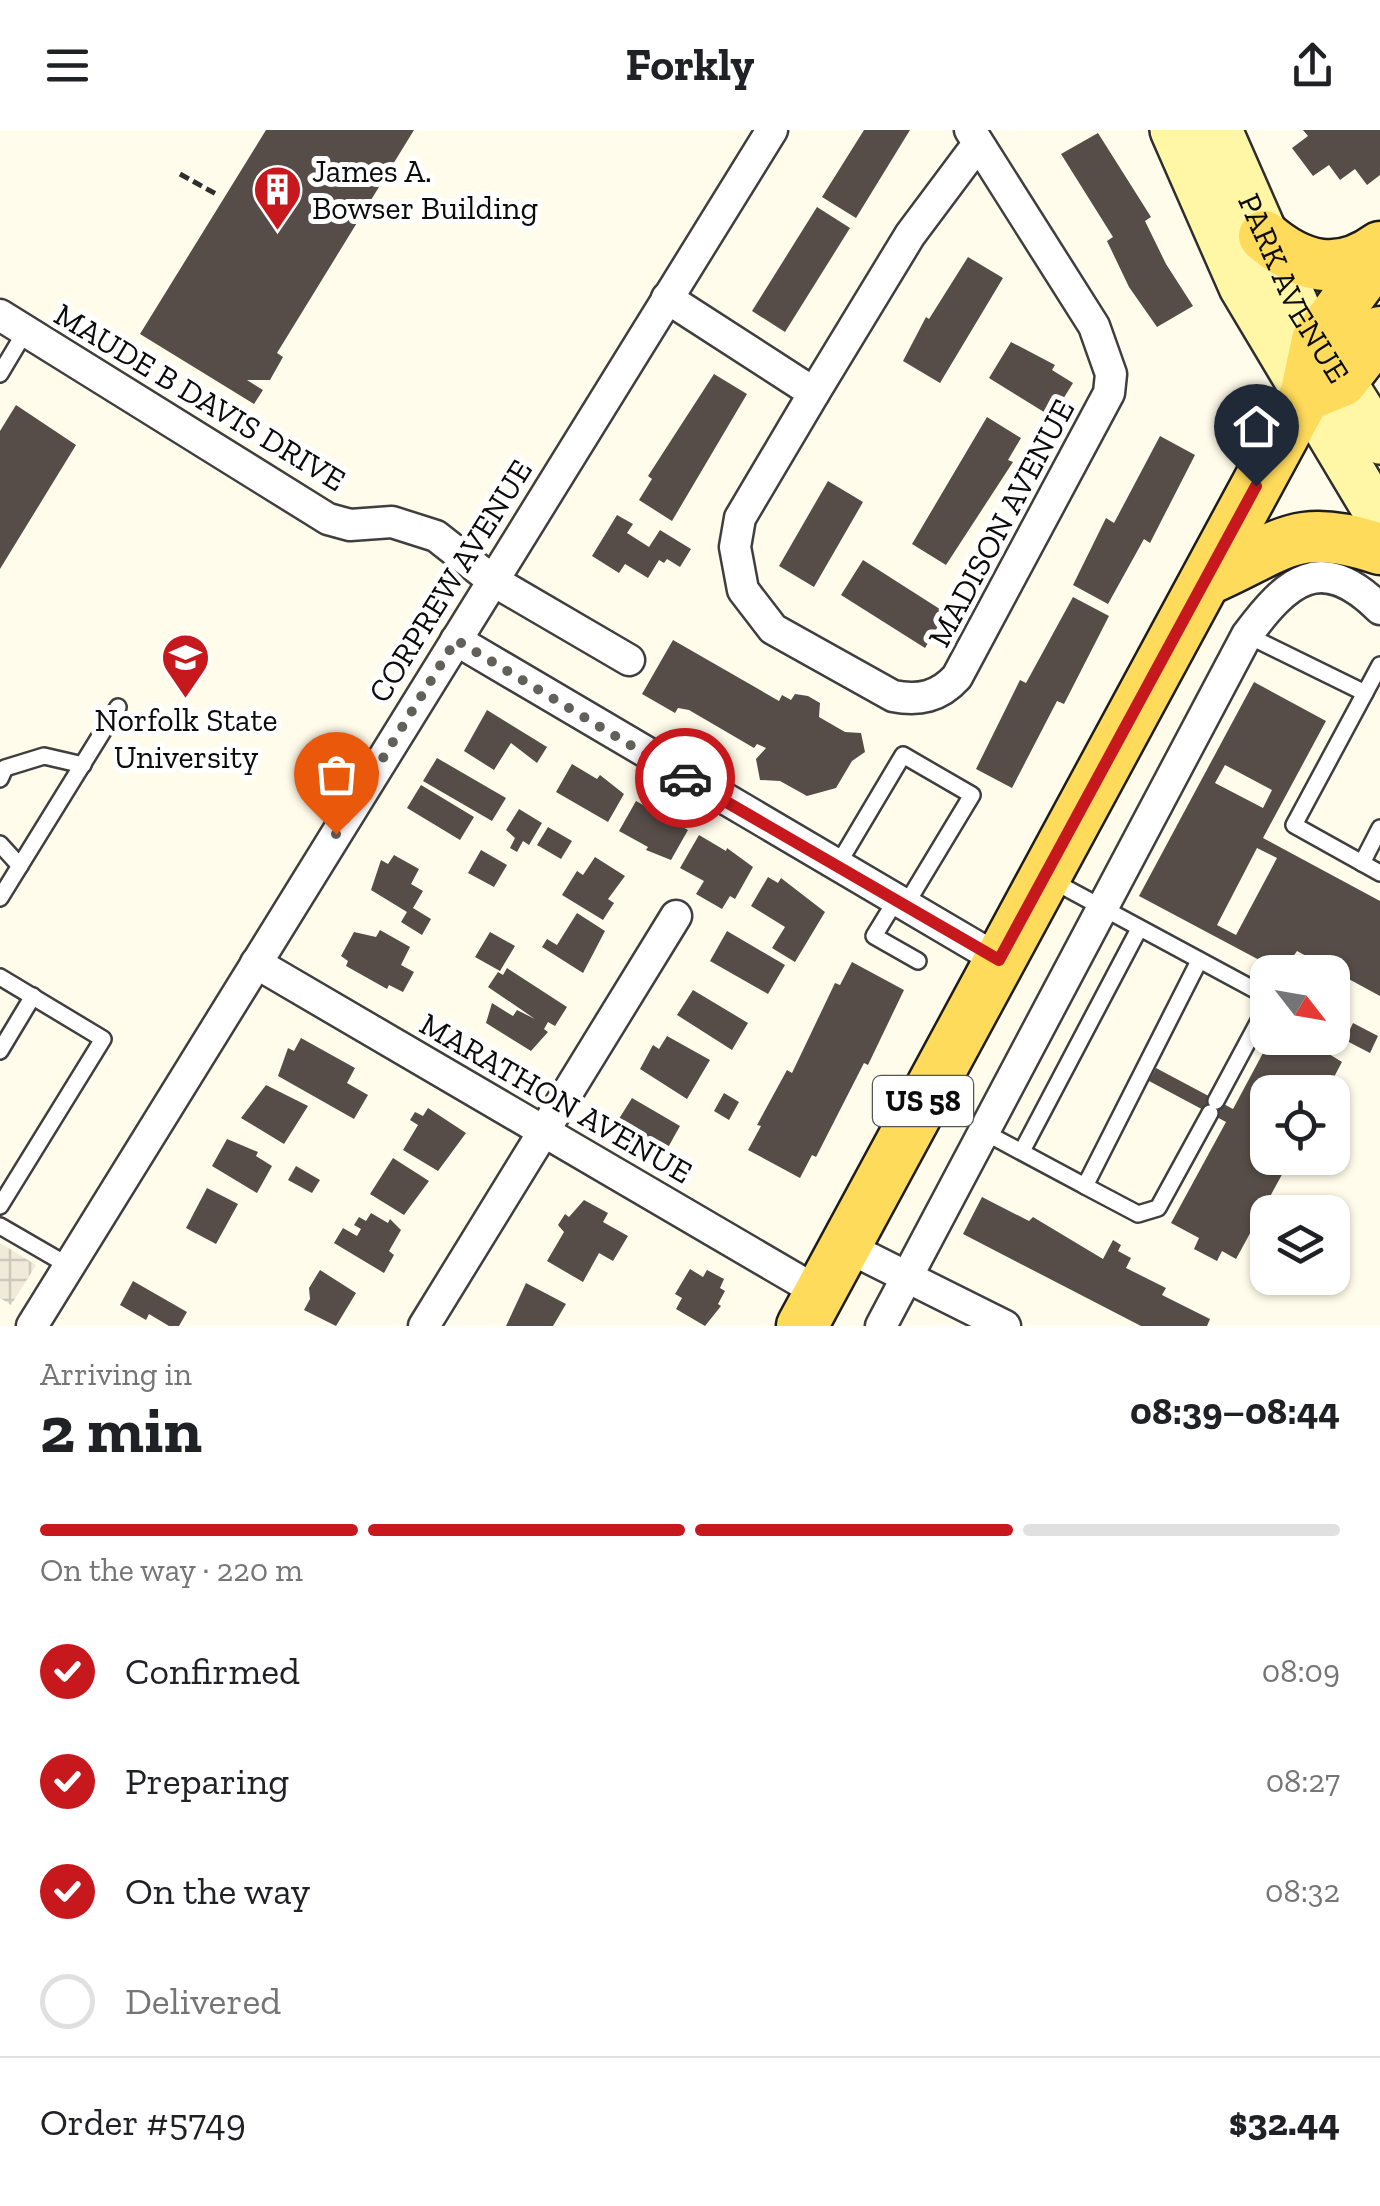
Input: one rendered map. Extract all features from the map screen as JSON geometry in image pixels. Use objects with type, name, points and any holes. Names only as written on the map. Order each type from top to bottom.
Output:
[{"type":"main road","name":"PARK AVENUE","points":[[1172,130],[1242,288],[1380,441]]},
{"type":"main road","name":"PARK AVENUE","points":[[1219,130],[1380,518]]},
{"type":"main road","points":[[1264,236],[1282,251],[1321,267],[1342,267],[1380,250]]},
{"type":"main road","name":"US 58","points":[[811,1309],[1321,372],[1380,250]]},
{"type":"main road","name":"US 58","points":[[1321,372],[1380,332]]},
{"type":"main road","points":[[1206,580],[1250,561],[1282,540],[1304,534],[1320,534],[1380,549]]},
{"type":"street","name":"CORPREW AVENUE","points":[[32,1326],[772,130]]},
{"type":"street","name":"MADISON AVENUE","points":[[974,137],[1094,326],[1111,374],[1110,393],[958,677],[930,696],[894,696],[772,629],[743,590],[735,547],[740,518],[910,235],[974,137]]},
{"type":"street","points":[[667,298],[814,392]]},
{"type":"street","name":"MAUDE B DAVIS DRIVE","points":[[13,324],[328,519],[417,528],[436,536],[492,580],[629,660]]},
{"type":"street","points":[[881,1326],[1105,910],[1247,635],[1285,587],[1304,579],[1337,580],[1379,603]]},
{"type":"street","points":[[456,640],[999,960]]},
{"type":"street","points":[[424,1326],[676,916]]},
{"type":"street","name":"MARATHON AVENUE","points":[[256,963],[544,1131],[811,1309]]},
{"type":"street","points":[[845,1246],[1005,1326]]},
{"type":"lane","points":[[0,374],[13,324]]},
{"type":"lane","points":[[1247,635],[1365,693]]},
{"type":"lane","points":[[1380,665],[1294,825],[1380,873]]},
{"type":"lane","points":[[0,898],[118,706]]},
{"type":"lane","points":[[837,866],[903,754],[972,795],[874,936],[918,962]]},
{"type":"lane","points":[[0,779],[5,768],[44,756],[82,765]]},
{"type":"lane","points":[[1362,863],[1380,828]]},
{"type":"lane","points":[[0,844],[20,866]]},
{"type":"lane","points":[[1045,876],[1250,990]]},
{"type":"lane","points":[[1022,1151],[1140,928]]},
{"type":"lane","points":[[1085,1186],[1199,962]]},
{"type":"lane","points":[[0,977],[104,1039],[0,1206]]},
{"type":"lane","points":[[0,1051],[32,996]]},
{"type":"lane","points":[[986,1132],[1138,1214],[1158,1208],[1250,1035]]},
{"type":"lane","points":[[0,1226],[69,1266]]},
{"type":"path","points":[[180,174],[216,194]]},
{"type":"shaded area","points":[[0,1243],[36,1265],[11,1305],[0,1298]]},
{"type":"building","name":"James A. Bowser Building","points":[[266,130],[414,130],[277,353],[283,357],[270,380],[247,380],[263,390],[254,404],[140,334]]},
{"type":"building","points":[[864,130],[910,130],[856,218],[822,197]]},
{"type":"building","points":[[1303,130],[1380,130],[1380,175],[1367,185],[1355,169],[1340,180],[1329,165],[1313,176],[1292,148],[1308,136]]},
{"type":"building","points":[[1098,133],[1151,217],[1145,221],[1193,306],[1157,327],[1129,287],[1107,241],[1113,237],[1061,154]]},
{"type":"building","points":[[817,207],[850,228],[785,332],[752,311]]},
{"type":"building","points":[[968,257],[1003,278],[940,383],[903,361],[926,317],[929,319]]},
{"type":"building","points":[[1011,342],[1055,365],[1052,370],[1073,383],[1052,417],[989,378]]},
{"type":"building","points":[[714,374],[747,394],[672,521],[639,500],[652,479],[648,476]]},
{"type":"building","points":[[16,405],[76,445],[0,569],[0,431]]},
{"type":"building","points":[[987,417],[1021,438],[1008,460],[1013,462],[946,565],[912,544]]},
{"type":"building","points":[[1160,436],[1195,455],[1150,543],[1144,539],[1108,604],[1073,585],[1106,518],[1114,523]]},
{"type":"building","points":[[828,481],[863,502],[814,587],[779,566]]},
{"type":"building","points":[[617,515],[633,524],[627,533],[649,547],[660,530],[691,549],[680,567],[667,559],[664,563],[659,560],[648,578],[625,564],[619,573],[592,556]]},
{"type":"building","points":[[863,560],[946,613],[925,648],[841,595]]},
{"type":"building","points":[[1073,597],[1109,616],[1064,704],[1057,701],[1012,788],[976,769],[1020,680],[1026,683]]},
{"type":"building","points":[[673,640],[779,701],[782,695],[791,700],[795,694],[820,703],[819,717],[845,732],[861,733],[865,752],[852,761],[836,788],[807,796],[780,781],[760,780],[756,759],[766,748],[757,744],[754,748],[689,710],[678,708],[675,713],[642,694]]},
{"type":"building","points":[[1254,682],[1326,721],[1263,838],[1380,901],[1380,996],[1350,980],[1350,955],[1304,955],[1297,951],[1294,955],[1250,955],[1139,896]],"holes":[[[1225,765],[1272,790],[1263,808],[1215,783]],[[1257,848],[1277,858],[1236,935],[1217,925]]]},
{"type":"building","points":[[487,710],[547,747],[537,763],[511,743],[494,770],[464,751]]},
{"type":"building","points":[[437,758],[506,798],[492,821],[423,781]]},
{"type":"building","points":[[572,764],[597,779],[600,775],[624,794],[608,822],[556,792]]},
{"type":"building","points":[[421,785],[474,817],[460,840],[407,808]]},
{"type":"building","points":[[636,801],[688,830],[671,860],[646,850],[648,847],[619,831]]},
{"type":"building","points":[[519,809],[542,823],[529,845],[523,841],[517,852],[510,848],[515,838],[506,830]]},
{"type":"building","points":[[548,827],[572,841],[561,859],[537,845]]},
{"type":"building","points":[[699,835],[726,851],[727,848],[753,867],[735,899],[730,896],[722,909],[696,894],[704,881],[680,868]]},
{"type":"building","points":[[481,850],[507,865],[494,887],[468,873]]},
{"type":"building","points":[[394,855],[419,869],[411,884],[423,891],[413,908],[431,919],[422,935],[401,922],[407,912],[371,890],[381,860],[388,864]]},
{"type":"building","points":[[595,857],[625,876],[608,899],[614,903],[603,920],[562,895],[577,871],[583,875]]},
{"type":"building","points":[[768,877],[778,883],[781,878],[825,912],[795,962],[772,948],[785,927],[751,906]]},
{"type":"building","points":[[577,913],[605,931],[583,973],[542,947],[547,939],[557,945]]},
{"type":"building","points":[[380,930],[410,947],[401,965],[414,972],[403,992],[389,985],[387,989],[346,966],[348,961],[341,956],[354,932],[376,937]]},
{"type":"building","points":[[727,931],[785,965],[768,994],[710,961]]},
{"type":"building","points":[[490,932],[515,946],[500,971],[475,957]]},
{"type":"building","points":[[852,962],[904,990],[868,1065],[864,1063],[816,1157],[812,1155],[800,1178],[748,1150],[761,1126],[757,1125],[787,1070],[792,1073],[835,983],[840,985]]},
{"type":"building","points":[[507,968],[567,1007],[555,1026],[548,1022],[544,1029],[548,1032],[531,1051],[486,1023],[492,1003],[513,1016],[517,1010],[535,1019],[488,987],[498,972],[503,975]]},
{"type":"building","points":[[693,990],[748,1023],[732,1050],[677,1015]]},
{"type":"building","points":[[1353,1023],[1378,1036],[1370,1053],[1350,1043]]},
{"type":"building","points":[[667,1036],[710,1060],[687,1099],[640,1069],[653,1045],[659,1049]]},
{"type":"building","points":[[301,1038],[355,1068],[347,1083],[368,1095],[354,1119],[278,1076],[288,1048],[294,1051]]},
{"type":"building","points":[[1262,1055],[1331,1055],[1342,1062],[1335,1075],[1251,1075]]},
{"type":"building","points":[[1156,1068],[1233,1109],[1250,1077],[1250,1175],[1282,1175],[1271,1195],[1250,1195],[1250,1233],[1236,1259],[1222,1251],[1217,1261],[1194,1249],[1199,1238],[1171,1223],[1226,1122],[1149,1081]]},
{"type":"building","points":[[266,1085],[308,1106],[284,1144],[241,1118]]},
{"type":"building","points":[[724,1093],[739,1102],[729,1120],[714,1111]]},
{"type":"building","points":[[632,1098],[680,1126],[666,1151],[617,1122]]},
{"type":"building","points":[[428,1108],[466,1133],[438,1171],[403,1150],[418,1125],[410,1120],[415,1112],[423,1116]]},
{"type":"building","points":[[227,1139],[258,1152],[256,1156],[272,1166],[257,1193],[212,1166]]},
{"type":"building","points":[[393,1158],[429,1181],[404,1215],[370,1194]]},
{"type":"building","points":[[296,1166],[320,1180],[312,1193],[288,1180]]},
{"type":"building","points":[[207,1188],[238,1204],[216,1244],[186,1228]]},
{"type":"building","points":[[982,1197],[1029,1221],[1033,1217],[1103,1259],[1113,1240],[1121,1245],[1118,1251],[1131,1258],[1126,1268],[1166,1288],[1162,1295],[1210,1319],[1207,1326],[1141,1326],[963,1234]]},
{"type":"building","points":[[584,1200],[608,1213],[603,1222],[628,1236],[613,1261],[599,1253],[583,1282],[547,1261],[564,1232],[558,1225],[565,1214],[569,1217]]},
{"type":"building","points":[[371,1213],[388,1223],[390,1219],[401,1230],[389,1251],[394,1255],[384,1273],[334,1243],[343,1228],[357,1236],[361,1229],[354,1225],[359,1217],[366,1221]]},
{"type":"building","points":[[690,1269],[703,1277],[707,1270],[724,1279],[720,1288],[725,1291],[718,1304],[721,1306],[705,1326],[676,1309],[682,1298],[675,1294]]},
{"type":"building","points":[[320,1270],[356,1293],[336,1326],[304,1310],[310,1299],[309,1288]]},
{"type":"building","points":[[133,1281],[187,1312],[179,1326],[169,1326],[149,1314],[146,1320],[120,1305]]},
{"type":"building","points":[[526,1283],[566,1304],[553,1326],[506,1326]]},
{"type":"way so far","points":[[336,834],[456,640],[685,778]]},
{"type":"place","name":"James A. Bowser Building","points":[[277,232]]},
{"type":"place","name":"Norfolk State University","points":[[186,700]]},
{"type":"route","points":[[685,778],[999,960],[1256,486]]}]
